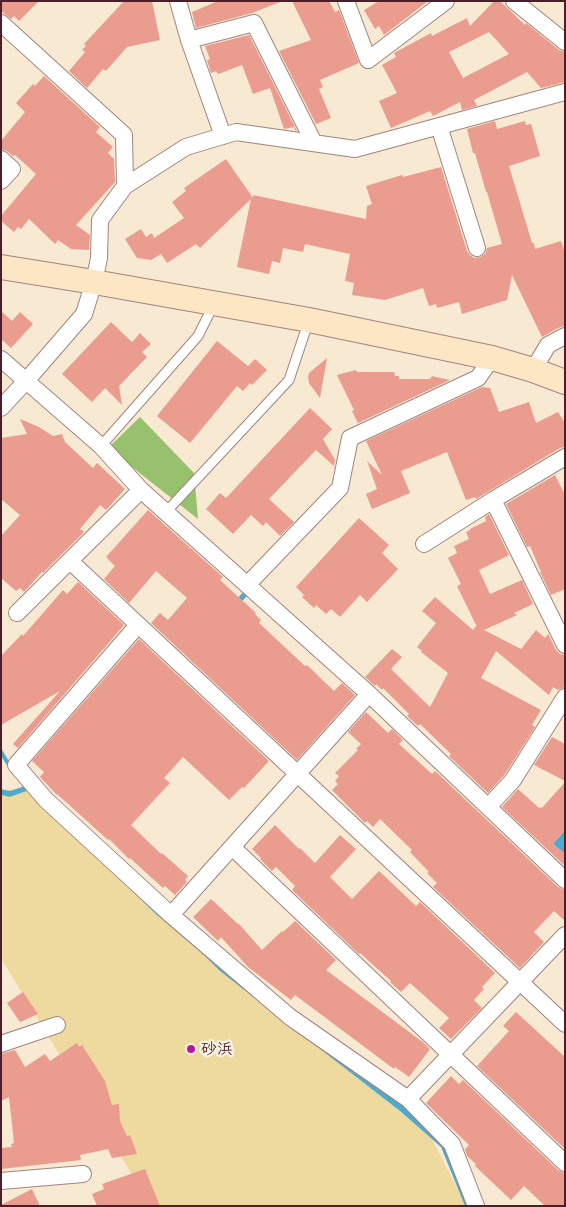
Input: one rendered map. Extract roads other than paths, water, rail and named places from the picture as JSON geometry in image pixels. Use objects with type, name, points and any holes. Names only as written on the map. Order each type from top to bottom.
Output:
[{"type":"street","points":[[178,1],[189,40],[223,136]]},
{"type":"street","points":[[346,1],[368,60],[446,1]]},
{"type":"street","points":[[514,1],[565,42]]},
{"type":"street","points":[[1,23],[124,135],[125,186]]},
{"type":"street","points":[[189,40],[254,23],[314,143]]},
{"type":"street","points":[[1,408],[84,314],[94,282],[98,258],[100,220],[125,186],[186,147],[236,132],[355,149],[565,92]]},
{"type":"street","points":[[439,126],[477,248]]},
{"type":"street","points":[[1,159],[12,169],[1,182]]},
{"type":"street","points":[[1,267],[309,320],[492,358],[565,382]]},
{"type":"street","points":[[533,370],[548,345],[565,336]]},
{"type":"street","points":[[247,585],[340,488],[350,438],[478,378],[492,358]]},
{"type":"street","points":[[1,359],[102,446],[141,490],[369,694],[565,880]]},
{"type":"street","points":[[424,544],[492,500],[565,457]]},
{"type":"street","points":[[17,614],[141,490]]},
{"type":"street","points":[[492,500],[565,645]]},
{"type":"street","points":[[70,561],[565,1024]]},
{"type":"street","points":[[138,625],[16,765],[46,800],[171,915],[290,1017],[408,1099],[452,1144],[476,1206]]},
{"type":"street","points":[[171,915],[369,694]]},
{"type":"street","points":[[488,807],[513,780],[565,697]]},
{"type":"street","points":[[232,847],[565,1163]]},
{"type":"street","points":[[408,1099],[565,935]]},
{"type":"street","points":[[1,1044],[57,1026]]},
{"type":"street","points":[[1,1181],[83,1174]]},
{"type":"lane","points":[[102,446],[198,336],[214,303]]},
{"type":"lane","points":[[166,512],[289,380],[309,320]]},
{"type":"water","points":[[1,748],[13,768],[447,1144],[470,1206],[465,1206],[441,1147],[400,1111],[220,971],[157,915],[26,789],[1,756]]},
{"type":"water","points":[[565,830],[565,854],[553,844]]},
{"type":"waterway","points":[[236,604],[246,593]]},
{"type":"waterway","points":[[1,792],[10,794],[27,788]]},
{"type":"place","name":"砂浜","points":[[191,1049]]}]
